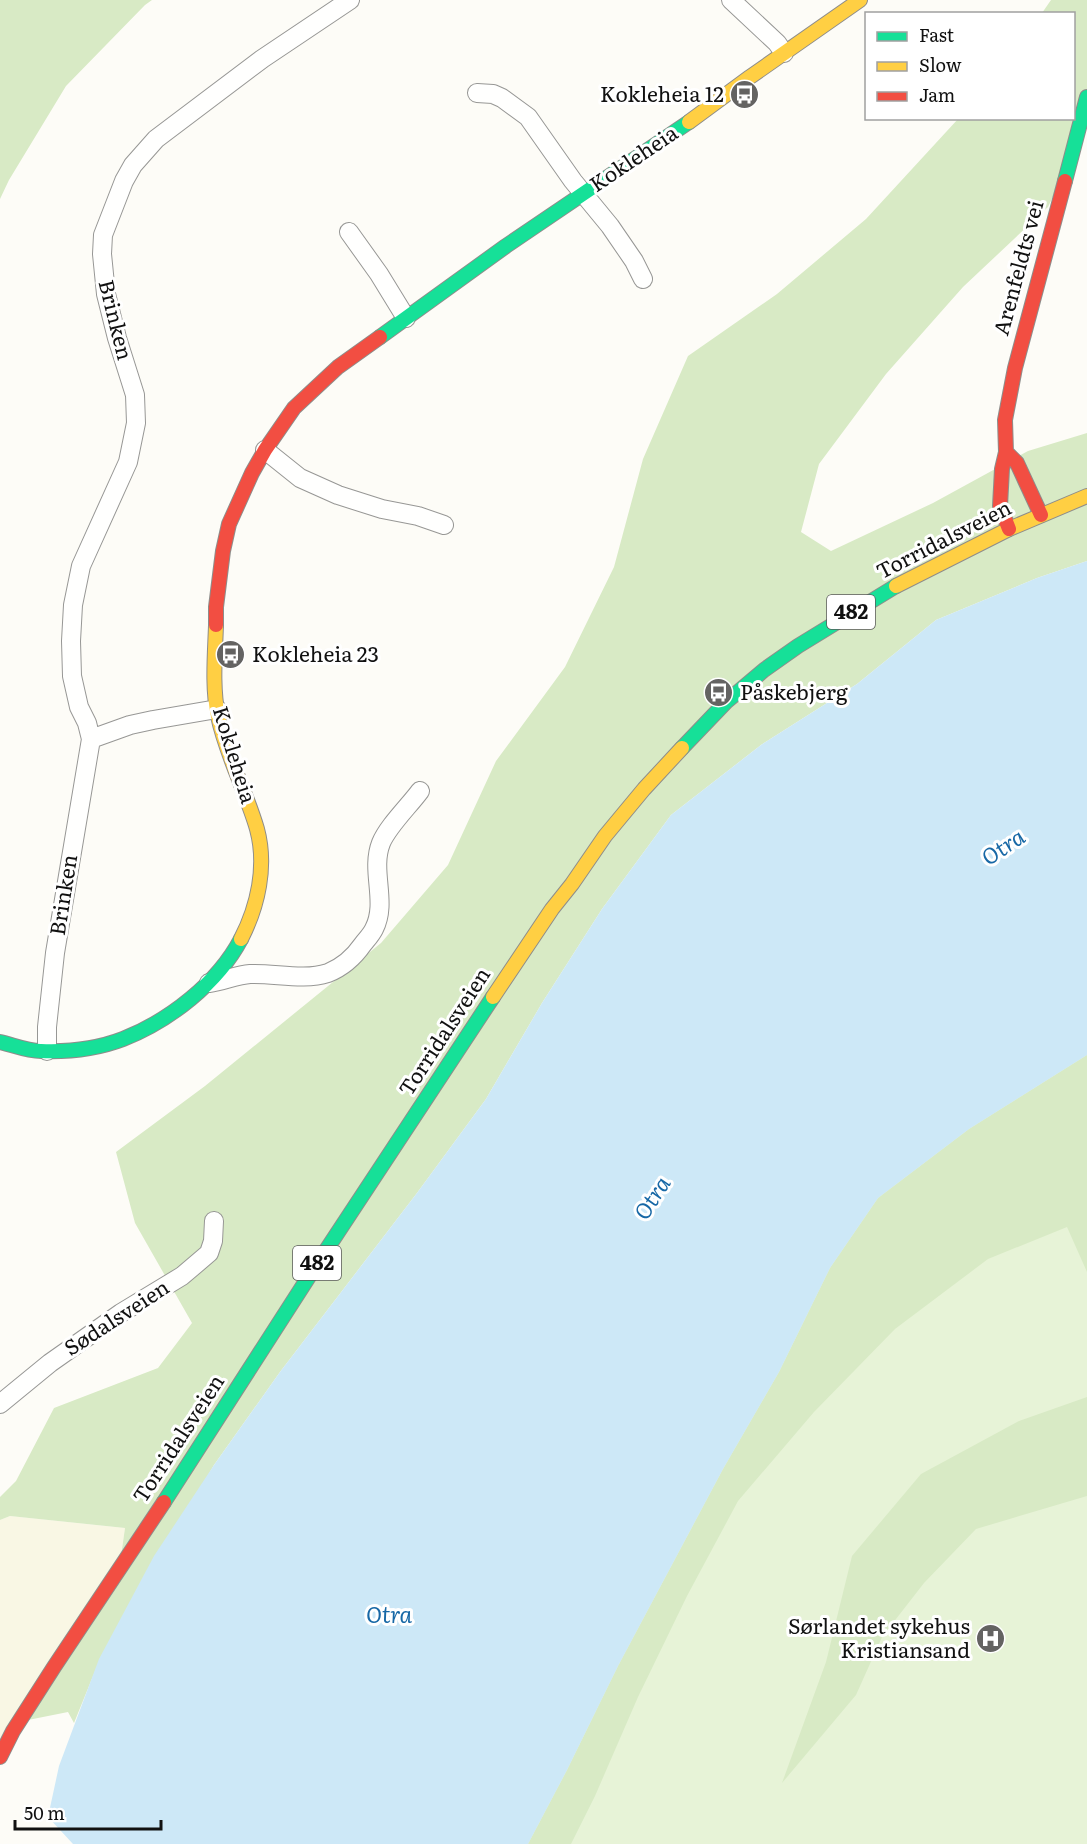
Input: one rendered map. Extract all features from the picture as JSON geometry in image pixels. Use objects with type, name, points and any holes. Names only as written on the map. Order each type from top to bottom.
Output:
[{"type":"street","name":"Brinken","points":[[47,1051],[47,1027],[55,953],[90,739],[72,676],[72,605],[81,566],[128,462],[136,423],[135,395],[106,294],[102,254],[103,235],[124,180],[133,165],[156,139],[262,59],[350,0]]},
{"type":"street","points":[[731,0],[784,53]]},
{"type":"street","name":"Kokleheia","points":[[0,1042],[38,1052],[79,1050],[123,1039],[172,1013],[192,999],[222,969],[237,948],[248,925],[256,902],[261,854],[257,830],[225,742],[217,709],[216,607],[223,550],[229,524],[252,473],[294,408],[338,367],[506,246],[691,122],[860,0]]},
{"type":"street","name":"Kokleheia","points":[[477,93],[494,94],[528,117],[615,233],[643,279]]},
{"type":"street","name":"Arenfeldts vei","points":[[1009,529],[1000,506],[1002,469],[1006,452],[1005,420],[1015,368],[1087,97]]},
{"type":"street","points":[[349,232],[379,274],[406,318]]},
{"type":"street","points":[[265,450],[300,478],[338,495],[444,525]]},
{"type":"street","points":[[1006,452],[1017,463],[1041,515]]},
{"type":"street","name":"Torridalsveien","points":[[0,1756],[13,1731],[54,1667],[126,1561],[375,1176],[552,909],[626,810],[726,702],[798,645],[887,591],[1009,529],[1087,496]]},
{"type":"street","points":[[90,739],[141,723],[217,709]]},
{"type":"street","name":"Kokleheia","points":[[209,983],[249,974],[316,976],[339,968],[358,952],[374,930],[378,919],[380,907],[377,869],[381,842],[420,791]]},
{"type":"street","name":"Sødalsveien","points":[[0,1404],[50,1363],[121,1313],[182,1276],[209,1253],[213,1241],[214,1221]]},
{"type":"shaded area","points":[[10,1516],[125,1528],[121,1556],[0,1752],[0,1520]]},
{"type":"green space","points":[[0,0],[152,0],[66,86],[9,180],[0,199]]},
{"type":"green space","points":[[1051,0],[1087,0],[1087,126],[1048,207],[963,287],[886,374],[819,464],[801,532],[831,551],[933,503],[1028,451],[1087,433],[1087,561],[1037,578],[936,620],[857,684],[761,745],[671,815],[602,909],[542,1003],[486,1099],[280,1372],[214,1465],[100,1659],[74,1723],[68,1712],[28,1720],[121,1556],[125,1528],[10,1516],[0,1520],[0,1497],[16,1481],[54,1408],[158,1368],[192,1323],[135,1223],[116,1152],[205,1086],[381,943],[448,865],[496,761],[565,667],[614,567],[643,459],[688,356],[777,294],[866,219],[957,120],[1075,120],[1075,12],[1043,12]]},
{"type":"green space","points":[[1087,890],[1087,1844],[367,1844]]},
{"type":"green space","points":[[1087,1055],[1087,1272],[1067,1227],[988,1259],[895,1329],[814,1412],[738,1501],[687,1596],[571,1844],[528,1844],[618,1666],[723,1469],[779,1372],[830,1268],[878,1198],[969,1129]]},
{"type":"green space","points":[[1087,1397],[1087,1496],[976,1529],[924,1583],[882,1637],[856,1695],[782,1783],[826,1662],[852,1556],[921,1474],[1019,1421]]},
{"type":"water","name":"Otra","points":[[1087,561],[1087,1055],[969,1129],[878,1198],[830,1268],[779,1372],[723,1469],[618,1666],[528,1844],[73,1844],[48,1817],[59,1766],[99,1659],[154,1556],[214,1465],[280,1372],[486,1099],[542,1003],[602,909],[671,815],[761,745],[857,684],[936,620],[1037,578]]},
{"type":"traffic: fast","points":[[1065,181],[1087,97]]},
{"type":"traffic: fast","points":[[380,337],[506,246],[689,122]]},
{"type":"traffic: fast","points":[[682,748],[726,702],[764,670],[798,646],[896,586]]},
{"type":"traffic: fast","points":[[0,1042],[31,1050],[62,1051],[93,1047],[123,1039],[158,1022],[191,999],[219,971],[241,939]]},
{"type":"traffic: fast","points":[[164,1502],[493,997]]},
{"type":"traffic: slow","points":[[689,122],[860,0]]},
{"type":"traffic: slow","points":[[896,586],[1009,529],[1087,496]]},
{"type":"traffic: slow","points":[[216,625],[214,682],[218,716],[260,843],[259,885],[252,913],[241,939]]},
{"type":"traffic: slow","points":[[493,997],[552,909],[605,836],[682,748]]},
{"type":"traffic: jam","points":[[1009,529],[1000,506],[1002,469],[1006,452],[1005,420],[1015,368],[1065,181]]},
{"type":"traffic: jam","points":[[216,625],[223,551],[229,524],[265,450],[294,408],[338,367],[380,337]]},
{"type":"traffic: jam","points":[[1006,452],[1017,463],[1041,515]]},
{"type":"traffic: jam","points":[[0,1757],[13,1731],[54,1667],[164,1502]]},
{"type":"place","name":"Kokleheia 12","points":[[745,95]]},
{"type":"place","name":"Kokleheia 23","points":[[231,655]]},
{"type":"place","name":"Påskebjerg","points":[[719,693]]},
{"type":"place","name":"Sørlandet sykehus Kristiansand","points":[[991,1639]]}]
